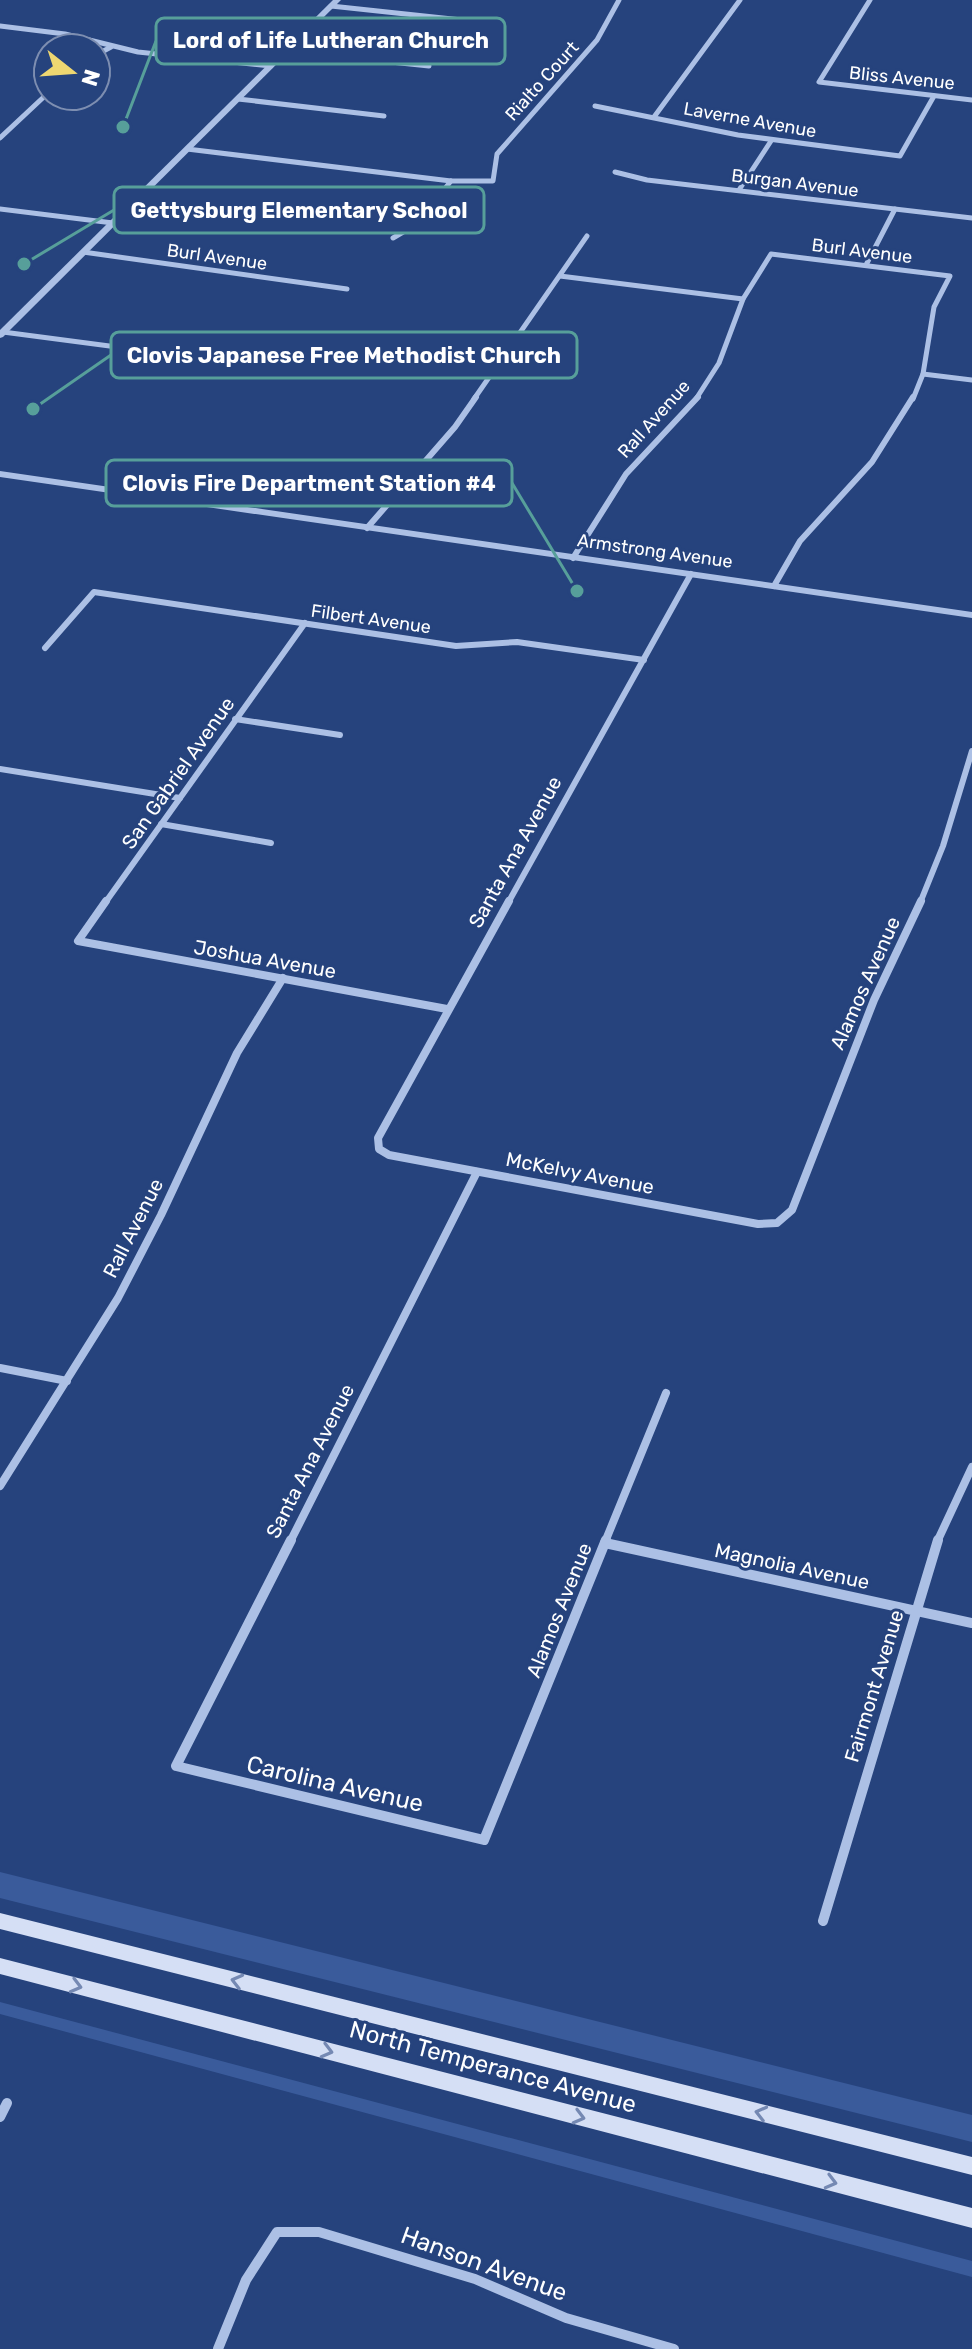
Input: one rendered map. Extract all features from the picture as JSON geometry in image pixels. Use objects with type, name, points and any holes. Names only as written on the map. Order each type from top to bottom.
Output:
[{"type":"main road","name":"North Temperance Avenue","points":[[0,1921],[972,2166]]},
{"type":"main road","name":"North Temperance Avenue","points":[[0,1966],[972,2218]]},
{"type":"street","name":"Rialto Court","points":[[451,181],[493,181],[492,168],[497,154],[597,40],[619,0]]},
{"type":"street","points":[[654,117],[740,0]]},
{"type":"street","name":"Bliss Avenue","points":[[870,0],[819,82],[972,100]]},
{"type":"street","points":[[2,334],[334,3],[471,21]]},
{"type":"street","points":[[0,26],[49,32]]},
{"type":"street","points":[[112,47],[271,66]]},
{"type":"street","points":[[286,51],[429,66]]},
{"type":"street","name":"Bliss Avenue","points":[[822,91],[829,84]]},
{"type":"street","name":"Laverne Avenue","points":[[595,106],[771,141],[900,156],[934,96]]},
{"type":"street","points":[[238,99],[384,116]]},
{"type":"street","points":[[0,138],[32,108]]},
{"type":"street","points":[[739,190],[771,141]]},
{"type":"street","points":[[187,149],[451,181]]},
{"type":"street","name":"Burgan Avenue","points":[[615,172],[647,180],[972,218]]},
{"type":"street","points":[[393,238],[415,225],[451,181]]},
{"type":"street","points":[[0,209],[113,223]]},
{"type":"street","points":[[866,265],[895,209]]},
{"type":"street","points":[[367,528],[455,427],[587,236]]},
{"type":"street","name":"Burl Avenue","points":[[83,252],[347,289]]},
{"type":"street","name":"Burl Avenue","points":[[771,254],[950,276],[934,307],[923,374]]},
{"type":"street","name":"Rall Avenue","points":[[573,558],[626,474],[698,397],[719,363],[743,299],[771,254]]},
{"type":"street","points":[[560,276],[743,299]]},
{"type":"street","points":[[2,334],[293,370]]},
{"type":"street","points":[[774,586],[817,518],[892,436],[909,408],[923,374],[972,380]]},
{"type":"street","name":"Armstrong Avenue","points":[[0,474],[972,615]]},
{"type":"street","name":"Santa Ana Avenue","points":[[379,1149],[378,1138],[447,1009],[691,574]]},
{"type":"street","name":"Filbert Avenue","points":[[45,648],[94,592],[456,646],[517,642],[644,660]]},
{"type":"street","name":"San Gabriel Avenue","points":[[78,941],[305,623]]},
{"type":"street","points":[[235,719],[340,735]]},
{"type":"street","name":"Alamos Avenue","points":[[777,1223],[792,1210],[874,1000],[922,899],[943,846],[972,751]]},
{"type":"street","points":[[0,769],[180,798]]},
{"type":"street","points":[[161,824],[271,843]]},
{"type":"street","name":"Joshua Avenue","points":[[78,941],[447,1009]]},
{"type":"street","name":"Rall Avenue","points":[[0,1486],[118,1298],[161,1215],[237,1053],[283,978]]},
{"type":"street","name":"McKelvy Avenue","points":[[379,1149],[389,1155],[477,1172],[758,1224],[777,1223]]},
{"type":"street","name":"Santa Ana Avenue","points":[[176,1766],[477,1172]]},
{"type":"street","points":[[0,1368],[67,1381]]},
{"type":"street","name":"Alamos Avenue","points":[[484,1840],[666,1393]]},
{"type":"street","name":"Fairmont Avenue","points":[[823,1921],[938,1539],[972,1467]]},
{"type":"street","name":"Magnolia Avenue","points":[[605,1543],[972,1623]]},
{"type":"street","name":"Carolina Avenue","points":[[176,1766],[484,1840]]},
{"type":"street","points":[[0,2117],[7,2103]]},
{"type":"street","name":"Hanson Avenue","points":[[218,2349],[246,2280],[277,2232],[319,2232],[333,2236],[475,2279],[566,2318],[674,2349]]},
{"type":"shaded area","points":[[0,1872],[972,2115],[972,2142],[0,1898]]},
{"type":"shaded area","points":[[0,2002],[972,2261],[972,2277],[0,2014]]},
{"type":"place","name":"Lord of Life Lutheran Church","points":[[123,127]]},
{"type":"place","name":"Gettysburg Elementary School","points":[[24,264]]},
{"type":"place","name":"Clovis Japanese Free Methodist Church","points":[[33,409]]},
{"type":"place","name":"Clovis Fire Department Station #4","points":[[577,591]]}]
